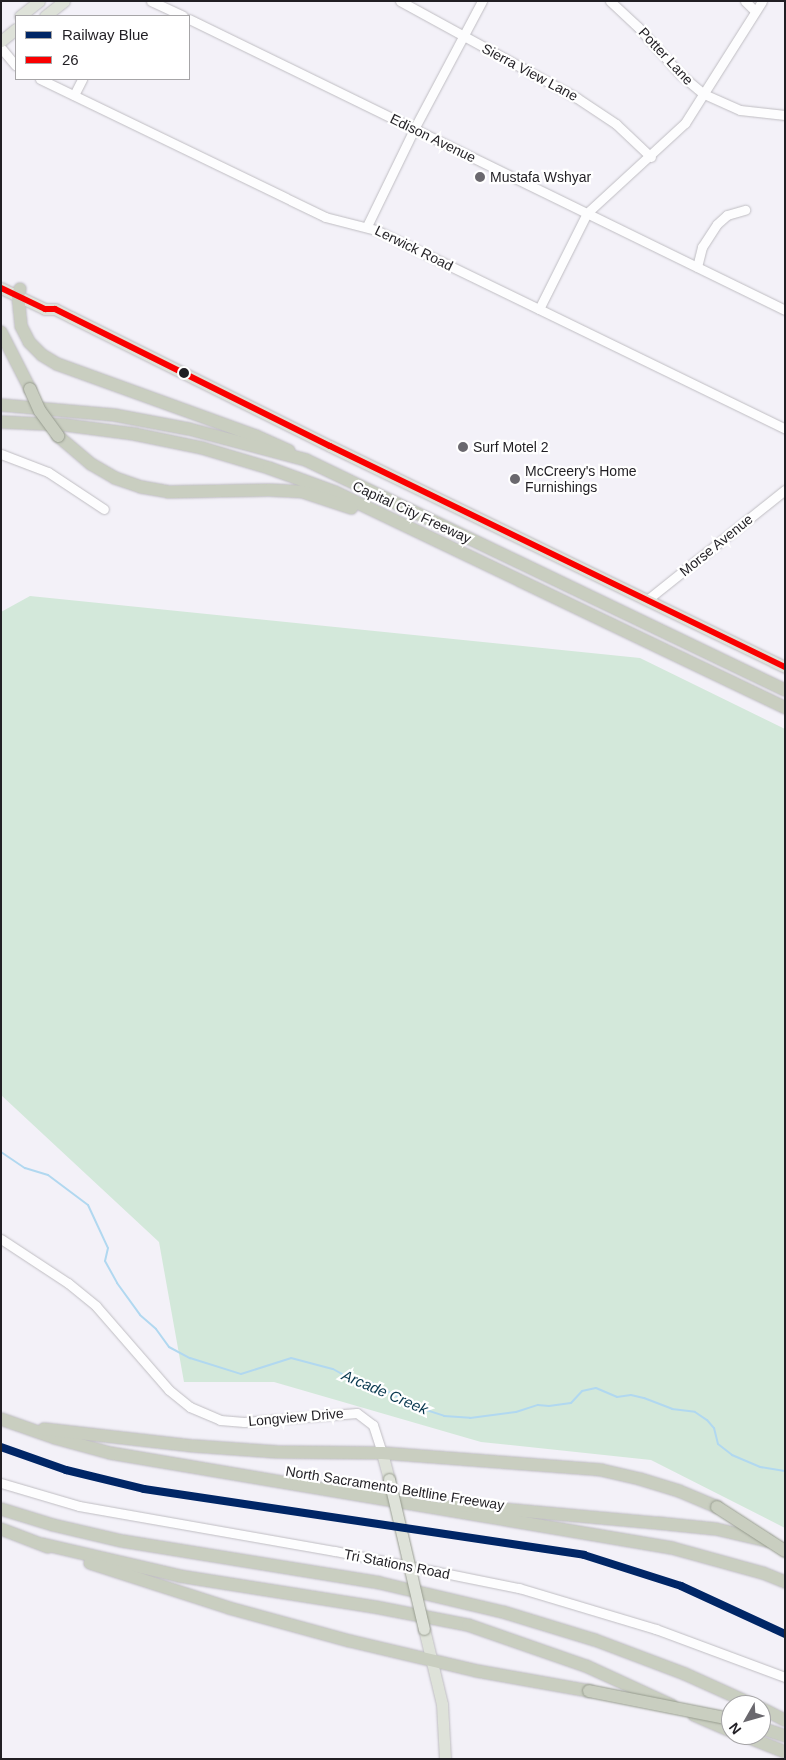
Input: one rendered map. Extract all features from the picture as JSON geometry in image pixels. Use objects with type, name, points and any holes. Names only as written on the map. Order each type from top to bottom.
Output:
[{"type":"highway","points":[[19,292],[21,326],[29,342],[42,355],[57,364],[276,443],[306,460]]},
{"type":"highway","points":[[1,332],[40,411],[58,436],[90,464],[115,478],[141,487],[168,492],[269,490],[303,492],[437,540]]},
{"type":"highway","name":"Capital City Freeway","points":[[1,406],[114,415],[189,429],[306,460],[785,690]]},
{"type":"highway","name":"Capital City Freeway","points":[[1,422],[75,426],[134,434],[202,448],[269,468],[335,492],[785,708]]},
{"type":"highway","name":"North Sacramento Beltline Freeway","points":[[1,1419],[69,1443],[110,1453],[436,1510],[672,1548],[734,1564],[785,1582]]},
{"type":"highway","points":[[17,1425],[194,1446],[278,1452],[382,1453],[601,1470],[672,1489],[717,1508],[785,1551]]},
{"type":"highway","points":[[436,1510],[458,1505],[657,1523],[716,1529],[785,1545]]},
{"type":"highway","points":[[1,1509],[53,1525],[122,1541],[380,1583],[503,1612],[595,1640],[685,1674],[732,1695]]},
{"type":"highway","points":[[1,1529],[155,1585],[228,1608],[433,1661],[721,1717]]},
{"type":"highway","points":[[42,1544],[179,1576],[375,1607],[468,1625],[586,1666],[721,1727]]},
{"type":"highway","points":[[771,1713],[785,1720]]},
{"type":"highway","points":[[771,1731],[785,1736]]},
{"type":"highway","points":[[767,1745],[785,1752]]},
{"type":"main road","points":[[21,15],[39,1]]},
{"type":"main road","points":[[46,15],[64,1]]},
{"type":"main road","points":[[1,41],[15,30]]},
{"type":"main road","points":[[1,280],[45,309],[55,309],[785,667]]},
{"type":"main road","points":[[1,288],[19,292]]},
{"type":"main road","name":"Longview Drive","points":[[382,1453],[433,1661],[445,1724],[445,1759]]},
{"type":"street","points":[[151,1],[181,15]]},
{"type":"street","name":"Sierra View Lane","points":[[400,1],[597,110],[651,156]]},
{"type":"street","points":[[367,226],[414,129],[482,1]]},
{"type":"street","name":"Potter Lane","points":[[610,1],[638,27],[680,76],[704,94],[740,110],[785,115]]},
{"type":"street","points":[[745,1],[755,11]]},
{"type":"street","points":[[539,309],[587,213],[685,123],[762,1]]},
{"type":"street","name":"Edison Avenue","points":[[190,19],[785,310]]},
{"type":"street","points":[[1,48],[15,65]]},
{"type":"street","name":"Lerwick Road","points":[[42,80],[325,217],[367,226],[785,429]]},
{"type":"street","points":[[74,95],[82,80]]},
{"type":"street","points":[[697,267],[702,247],[717,224],[728,215],[746,210]]},
{"type":"street","points":[[1,454],[48,472],[104,509]]},
{"type":"street","name":"Morse Avenue","points":[[647,600],[785,490]]},
{"type":"street","name":"Longview Drive","points":[[1,1239],[68,1283],[96,1306],[169,1390],[190,1407],[220,1420],[244,1422],[357,1413],[364,1416],[373,1425],[382,1453]]},
{"type":"street","name":"Tri Stations Road","points":[[1,1483],[79,1506],[344,1553],[519,1588],[656,1629],[785,1677]]},
{"type":"green space","points":[[30,596],[640,658],[785,729],[785,1528],[651,1460],[481,1442],[274,1382],[184,1382],[159,1242],[1,1095],[1,612]]},
{"type":"waterway","name":"Arcade Creek","points":[[1,1152],[25,1168],[48,1175],[88,1205],[108,1248],[105,1261],[117,1283],[140,1315],[156,1329],[169,1347],[190,1358],[241,1374],[291,1358],[333,1369],[353,1380],[372,1383],[417,1407],[444,1416],[470,1418],[516,1412],[538,1405],[549,1406],[571,1403],[582,1391],[596,1388],[617,1397],[631,1395],[672,1409],[695,1412],[707,1420],[714,1428],[718,1444],[732,1455],[760,1467],[785,1471]]},
{"type":"rail line","name":"Blue","points":[[1,1447],[66,1470],[144,1489],[584,1555],[681,1586],[785,1634]]},
{"type":"transit line","name":"26","points":[[1,288],[45,309],[55,309],[330,446],[785,667]]},
{"type":"place","name":"Mustafa Wshyar","points":[[480,177]]},
{"type":"place","name":"Surf Motel 2","points":[[463,447]]},
{"type":"place","name":"McCreery's Home Furnishings","points":[[515,479]]}]
